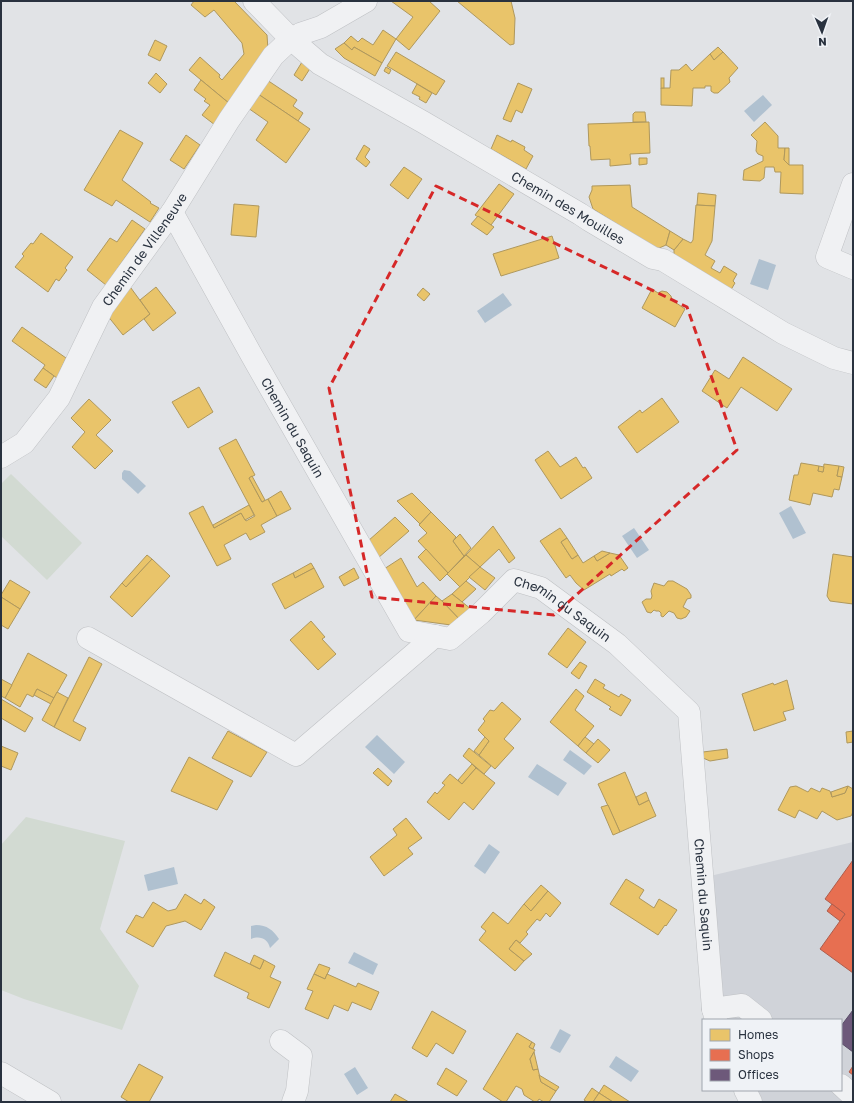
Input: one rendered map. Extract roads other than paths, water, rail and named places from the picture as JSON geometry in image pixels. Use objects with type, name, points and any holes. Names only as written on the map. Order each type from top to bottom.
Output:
[{"type":"street","name":"Chemin des Mouilles","points":[[254,1],[291,39],[320,64],[423,122],[653,258],[663,260],[783,333],[834,358],[853,363]]},
{"type":"street","name":"Chemin de Villeneuve","points":[[1,457],[24,443],[59,398],[103,307],[172,212],[230,120],[273,56],[291,39],[300,34],[321,27],[366,1]]},
{"type":"street","points":[[853,184],[827,257],[853,268]]},
{"type":"street","name":"Chemin du Saquin","points":[[172,212],[409,631],[450,639],[481,614],[514,580],[541,588],[617,644],[689,712],[714,1014]]},
{"type":"street","points":[[88,638],[296,755],[435,636]]},
{"type":"street","points":[[714,1014],[742,1005],[760,1019]]},
{"type":"street","points":[[281,1041],[301,1056],[297,1091],[293,1102]]},
{"type":"street","points":[[1,1073],[50,1102]]},
{"type":"street","points":[[842,1086],[853,1096]]},
{"type":"street","points":[[746,1091],[751,1102]]},
{"type":"water","points":[[763,95],[772,105],[754,122],[744,111]]},
{"type":"water","points":[[759,259],[776,265],[768,290],[750,284]]},
{"type":"water","points":[[503,293],[512,305],[485,323],[477,311]]},
{"type":"water","points":[[124,470],[130,471],[146,486],[138,494],[122,479],[122,473]]},
{"type":"water","points":[[791,506],[806,533],[793,539],[779,513]]},
{"type":"water","points":[[634,528],[649,550],[637,558],[622,536]]},
{"type":"water","points":[[377,735],[405,762],[394,774],[365,747]]},
{"type":"water","points":[[570,750],[592,766],[584,775],[563,760]]},
{"type":"water","points":[[537,764],[567,783],[558,796],[528,777]]},
{"type":"water","points":[[489,844],[500,852],[485,874],[474,866]]},
{"type":"water","points":[[174,867],[178,884],[148,891],[144,875]]},
{"type":"water","points":[[256,925],[269,929],[279,939],[270,948],[267,942],[263,939],[257,937],[251,939],[251,926]]},
{"type":"water","points":[[354,952],[378,964],[373,975],[348,963]]},
{"type":"water","points":[[560,1029],[571,1035],[560,1053],[550,1048]]},
{"type":"water","points":[[616,1056],[639,1071],[631,1082],[609,1067]]},
{"type":"water","points":[[355,1067],[368,1088],[357,1095],[344,1074]]}]
